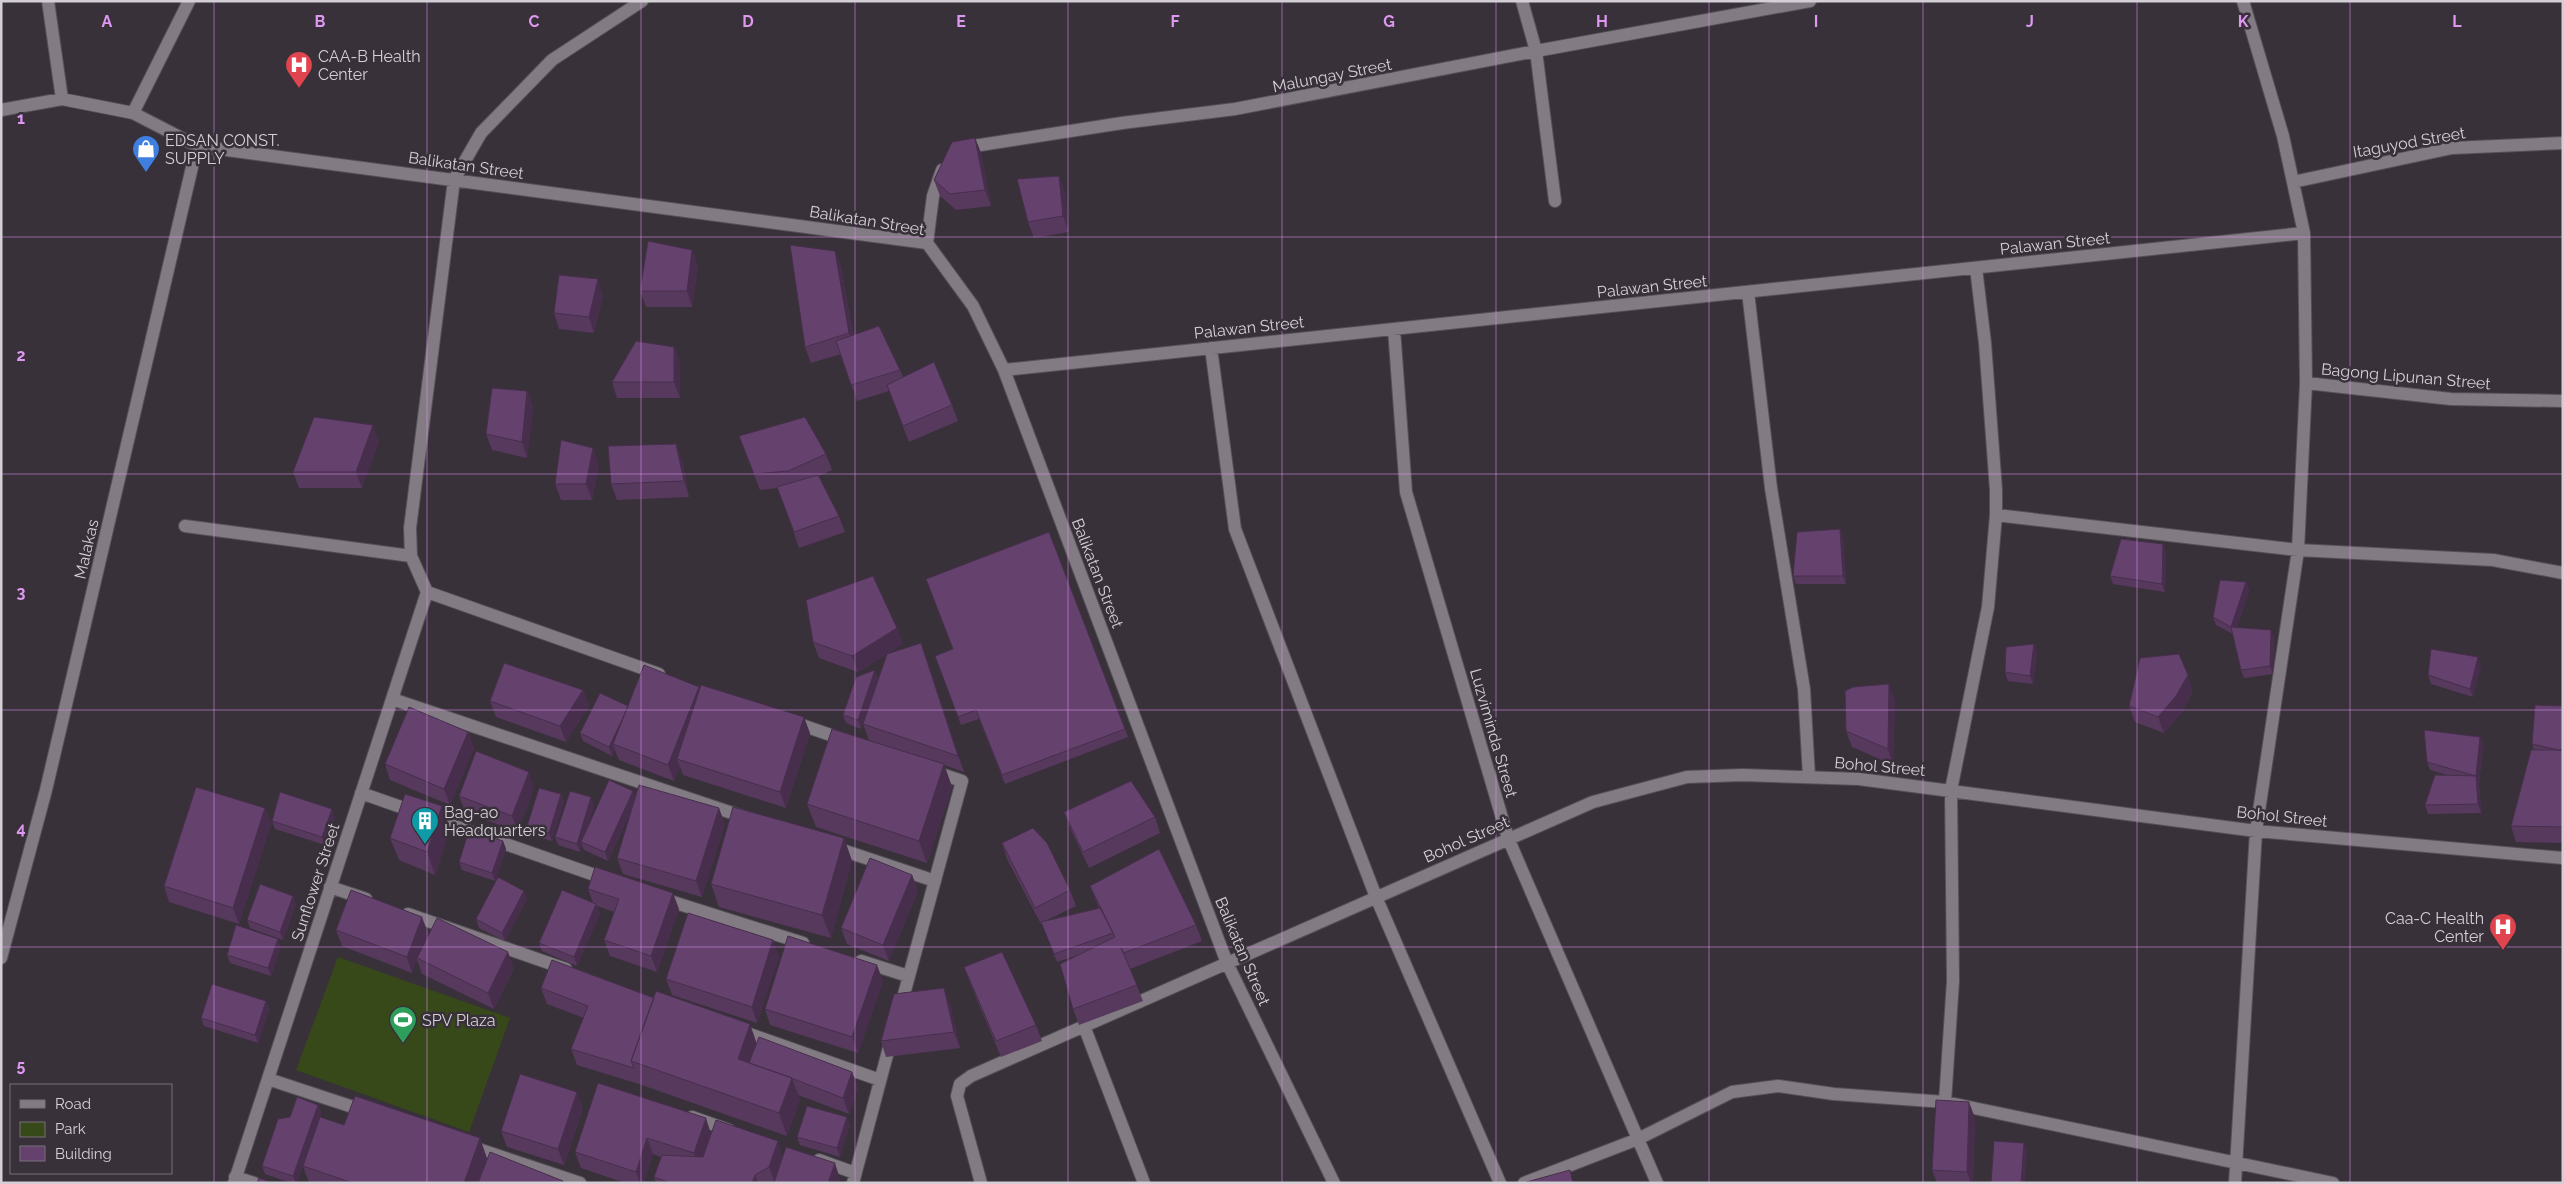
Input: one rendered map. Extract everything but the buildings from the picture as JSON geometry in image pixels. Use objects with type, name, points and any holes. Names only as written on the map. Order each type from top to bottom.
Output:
[{"type":"street","points":[[48,1],[62,99]]},
{"type":"street","points":[[133,114],[189,1]]},
{"type":"street","points":[[642,1],[552,60],[481,134],[454,180],[410,528],[411,556],[427,592],[671,678]]},
{"type":"street","points":[[1522,1],[1536,51],[1555,201]]},
{"type":"street","name":"Malungay Street","points":[[927,243],[933,196],[944,163],[963,146],[1122,123],[1235,110],[1536,51],[1810,1]]},
{"type":"street","points":[[2234,1183],[2256,831],[2298,550],[2306,383],[2304,234],[2283,136],[2243,1]]},
{"type":"street","name":"Balikatan Street","points":[[1,110],[62,99],[133,114],[197,146],[927,243],[972,306],[1004,370],[1227,963],[1334,1183]]},
{"type":"street","name":"Itaguyod Street","points":[[2293,182],[2452,148],[2563,143]]},
{"type":"street","name":"Malakas","points":[[1,958],[46,790],[197,146]]},
{"type":"street","name":"Palawan Street","points":[[1004,370],[2304,234]]},
{"type":"street","points":[[1946,1102],[1953,981],[1952,790],[1988,607],[1996,515],[1987,360],[1976,268]]},
{"type":"street","points":[[1748,292],[1771,488],[1804,689],[1809,777]]},
{"type":"street","name":"Luzviminda Street","points":[[1394,329],[1406,492],[1508,838],[1657,1183]]},
{"type":"street","points":[[1211,348],[1235,529],[1376,897],[1500,1183]]},
{"type":"street","name":"Bagong Lipunan Street","points":[[2306,383],[2451,399],[2563,401]]},
{"type":"street","points":[[1996,515],[2298,550],[2493,560],[2563,574]]},
{"type":"street","points":[[185,526],[411,556]]},
{"type":"street","name":"Sunflower Street","points":[[235,1180],[427,592]]},
{"type":"street","points":[[392,699],[757,821]]},
{"type":"street","points":[[784,718],[859,745]]},
{"type":"street","points":[[810,1157],[854,1178],[962,781],[924,768]]},
{"type":"street","name":"Bohol Street","points":[[981,1183],[957,1096],[960,1084],[971,1076],[1593,802],[1687,777],[1742,775],[1859,779],[2256,831],[2563,858]]},
{"type":"street","points":[[361,793],[621,884]]},
{"type":"street","points":[[822,843],[934,881]]},
{"type":"street","points":[[330,886],[377,903]]},
{"type":"street","points":[[649,894],[816,947]]},
{"type":"street","points":[[396,909],[582,975]]},
{"type":"street","points":[[853,958],[908,976]]},
{"type":"street","points":[[722,1024],[880,1080]]},
{"type":"street","points":[[1084,1026],[1144,1183]]},
{"type":"street","points":[[268,1079],[381,1117]]},
{"type":"street","points":[[1524,1183],[1638,1139],[1732,1092],[1778,1086],[1834,1094],[1946,1102],[2333,1183]]},
{"type":"street","points":[[683,1114],[737,1132]]},
{"type":"street","points":[[457,1142],[580,1183]]},
{"type":"street","points":[[235,1180],[254,1183]]},
{"type":"green space","name":"SPV Plaza","points":[[338,957],[510,1018],[469,1132],[296,1070]]},
{"type":"place","name":"CAA-B Health Center","points":[[299,89]]},
{"type":"place","name":"EDSAN CONST. SUPPLY","points":[[146,173]]},
{"type":"place","name":"Bag-ao Headquarters","points":[[425,845]]},
{"type":"place","name":"Caa-C Health Center","points":[[2503,951]]},
{"type":"place","name":"SPV Plaza","points":[[403,1044]]}]
